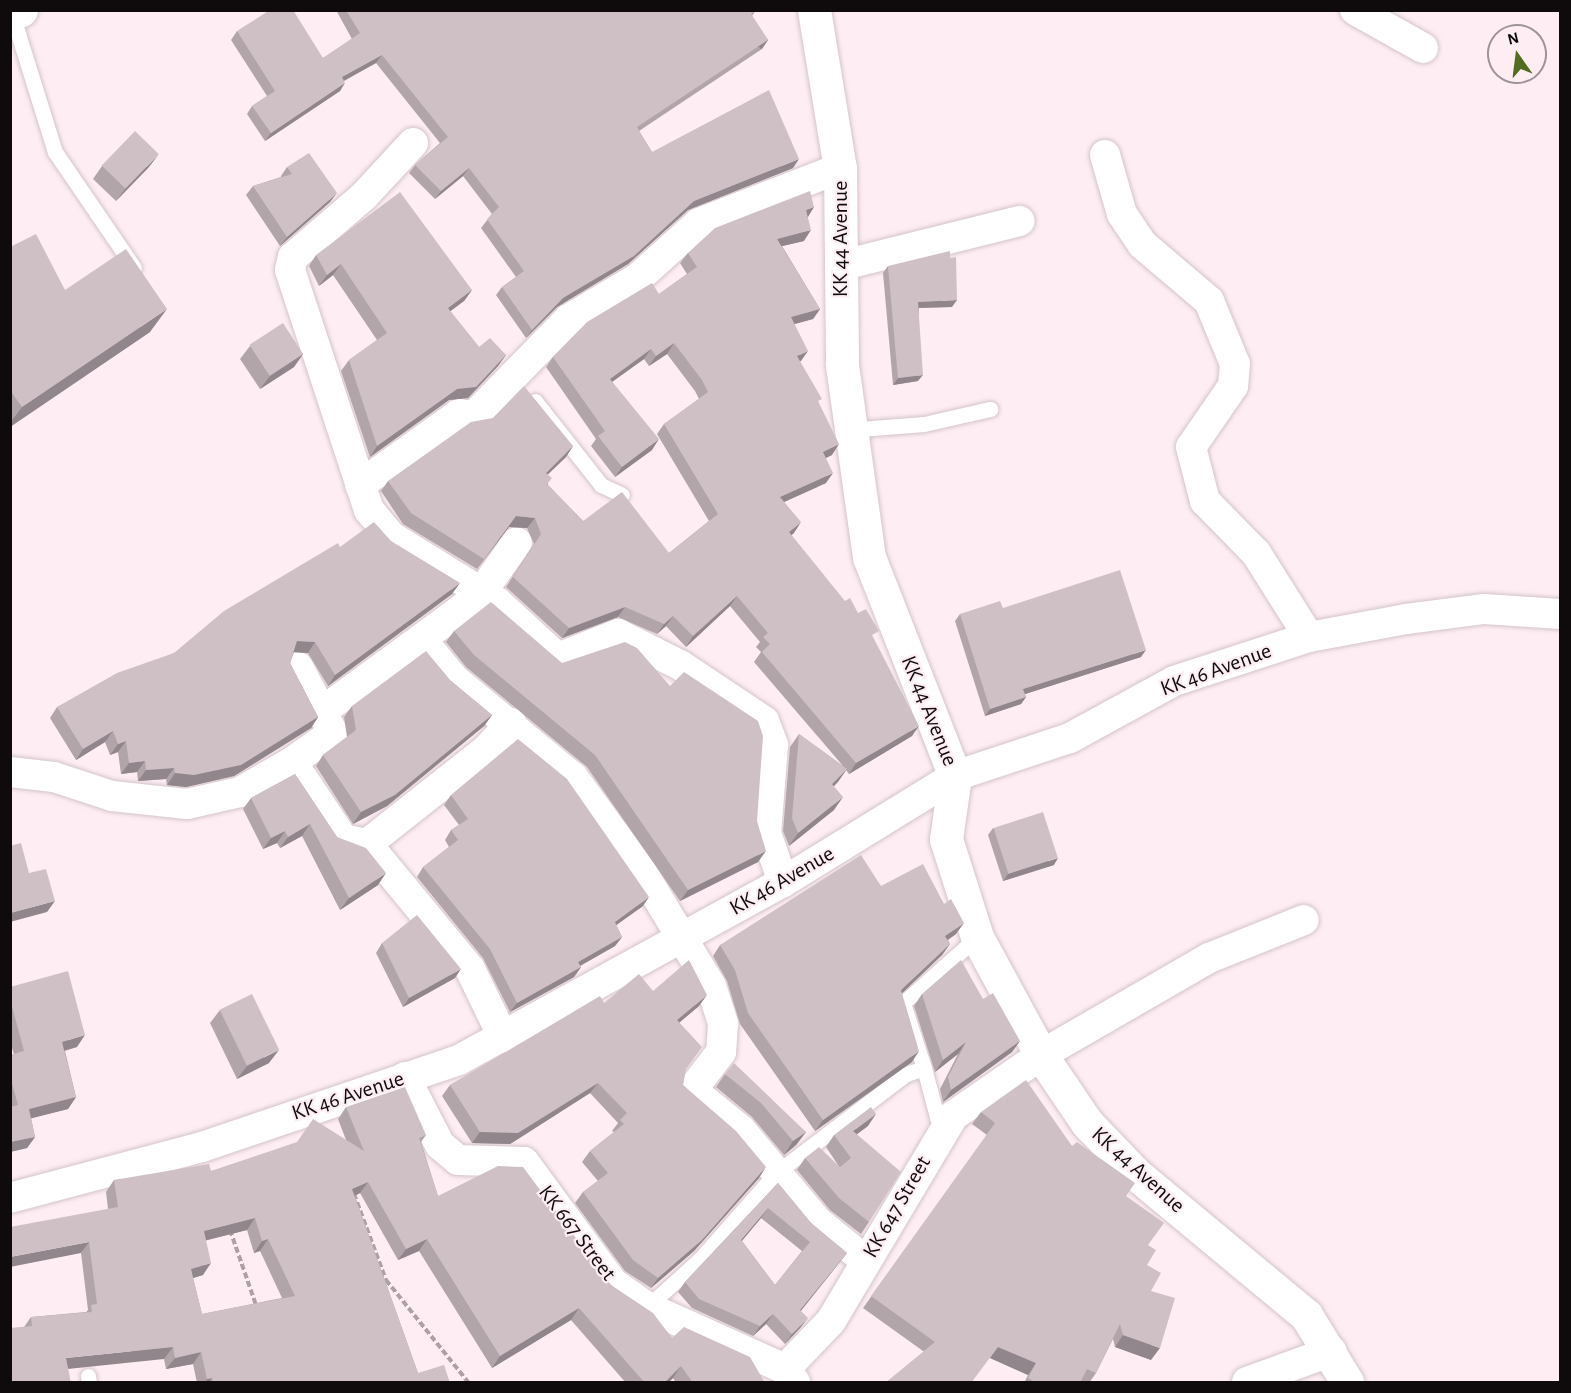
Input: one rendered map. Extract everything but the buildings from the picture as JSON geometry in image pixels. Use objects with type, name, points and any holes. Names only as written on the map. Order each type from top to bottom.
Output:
[{"type":"main road","name":"KK 44 Avenue","points":[[814,10],[840,168],[847,430],[869,557],[955,776],[946,839],[977,937],[1041,1055],[1087,1123],[1112,1150],[1218,1246],[1267,1277],[1306,1315],[1332,1351],[1347,1383]]},
{"type":"street","points":[[1356,10],[1423,48]]},
{"type":"street","points":[[413,143],[364,196],[293,257],[290,270],[369,510],[392,537],[481,593],[558,658],[618,634],[690,671],[764,721],[773,745],[766,833],[783,882]]},
{"type":"street","points":[[1105,155],[1122,214],[1142,244],[1209,301],[1234,364],[1233,386],[1191,447],[1205,501],[1256,553],[1309,637]]},
{"type":"street","points":[[360,485],[459,414],[474,416],[569,319],[638,278],[699,223],[840,168]]},
{"type":"street","points":[[843,265],[1020,220]]},
{"type":"street","points":[[324,710],[422,640],[481,593],[517,542]]},
{"type":"street","name":"KK 46 Avenue","points":[[10,1197],[202,1147],[459,1060],[783,882],[955,776],[1070,738],[1174,681],[1309,637],[1484,609],[1560,614]]},
{"type":"street","points":[[422,640],[454,679],[511,723],[573,777],[642,872],[679,940],[711,986],[723,1024],[721,1052],[692,1090],[741,1131],[818,1222],[866,1261]]},
{"type":"street","points":[[10,771],[54,777],[112,796],[187,804],[240,792],[292,762],[333,733],[324,710],[298,666]]},
{"type":"street","points":[[367,844],[486,750],[511,723]]},
{"type":"street","points":[[292,762],[342,839],[367,844],[470,969],[502,1037]]},
{"type":"street","name":"KK 647 Street","points":[[790,1376],[831,1321],[940,1132],[988,1088],[1209,958],[1304,920]]},
{"type":"street","name":"KK 667 Street","points":[[405,1077],[440,1145],[458,1160],[524,1162],[613,1283],[647,1307],[790,1376]]},
{"type":"street","points":[[1247,1383],[1332,1351]]},
{"type":"lane","points":[[15,13],[55,152],[111,242],[144,282]]},
{"type":"lane","points":[[513,376],[601,485],[622,495]]},
{"type":"lane","points":[[847,430],[924,424],[990,409]]},
{"type":"lane","points":[[940,1132],[924,1068],[903,1003],[977,937]]},
{"type":"lane","points":[[647,1307],[701,1258],[777,1173],[906,1074],[924,1068]]},
{"type":"path","points":[[352,1190],[386,1280],[468,1383]]},
{"type":"path","points":[[228,1223],[261,1320]]}]
